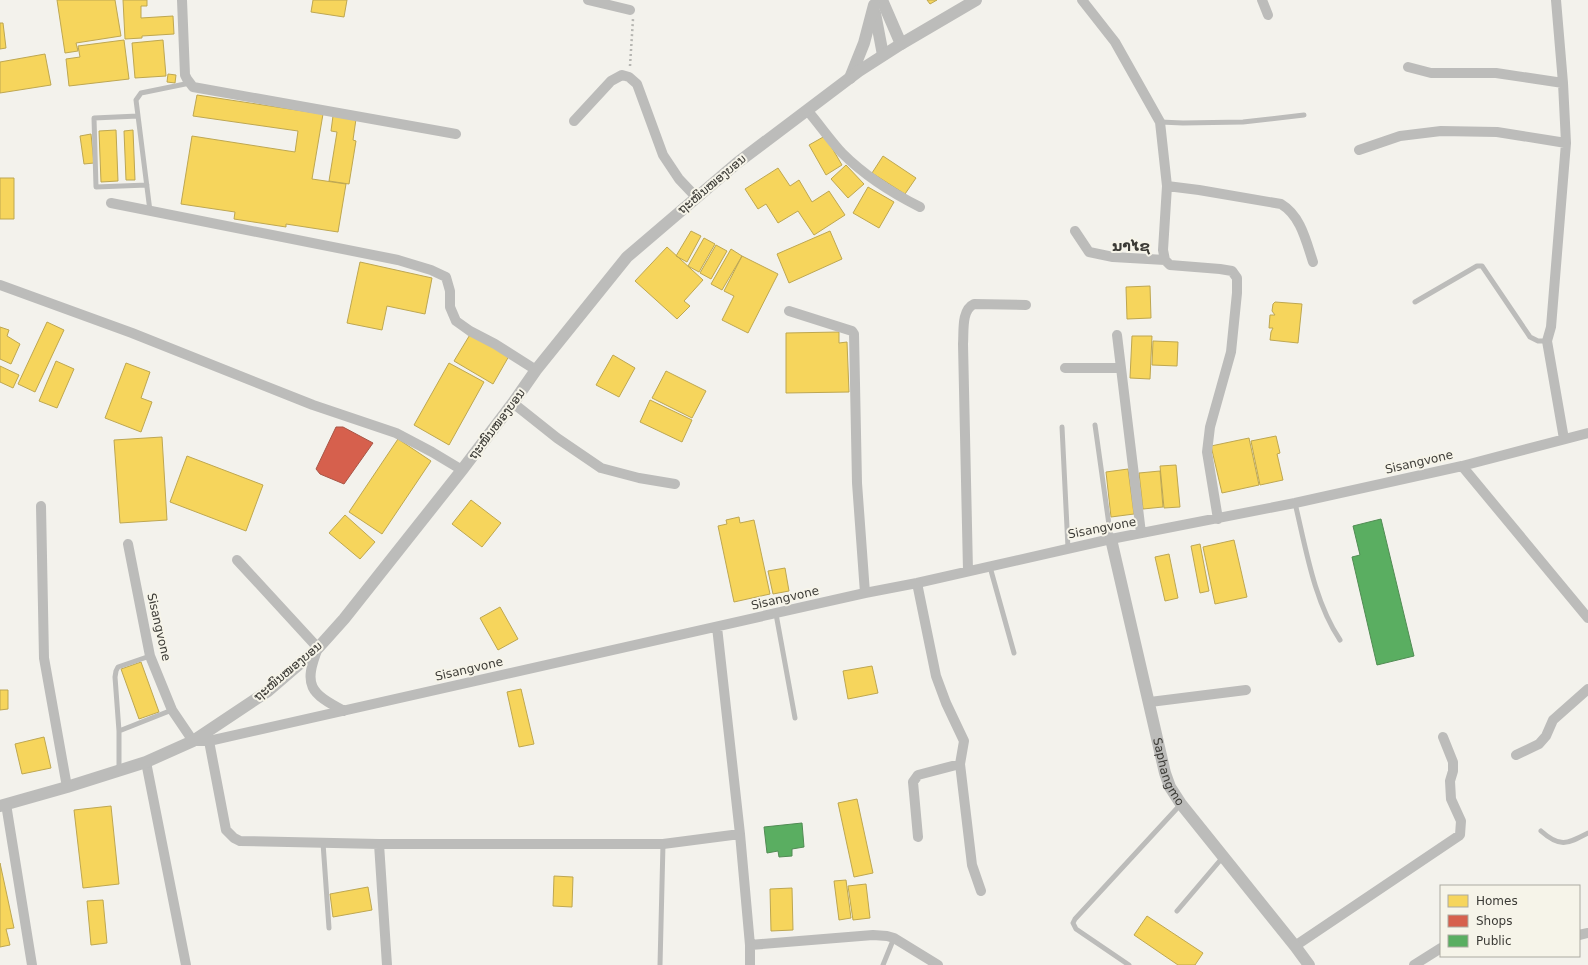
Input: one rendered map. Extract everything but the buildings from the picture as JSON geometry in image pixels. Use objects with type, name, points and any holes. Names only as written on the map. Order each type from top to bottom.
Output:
[{"type":"street","points":[[182,0],[185,75],[193,87],[456,134]]},
{"type":"street","points":[[588,0],[630,10]]},
{"type":"street","name":"ຖະໜົນໜອງບອນ","points":[[3,805],[119,772],[146,762],[192,741],[268,691],[318,648],[344,619],[513,404],[536,370],[626,257],[737,163],[850,78],[901,44],[976,0]]},
{"type":"street","points":[[1082,0],[1115,42],[1160,122],[1167,186],[1163,250],[1165,260],[1170,266],[1232,271],[1237,278],[1238,293],[1231,352],[1210,427],[1207,452],[1218,519]]},
{"type":"street","points":[[1262,0],[1268,15]]},
{"type":"street","points":[[1556,0],[1563,83],[1566,144],[1550,327],[1547,341],[1564,438]]},
{"type":"street","points":[[877,2],[901,44]]},
{"type":"street","points":[[877,2],[876,23],[883,56]]},
{"type":"street","points":[[850,78],[864,43],[877,2]]},
{"type":"street","points":[[1408,68],[1431,73],[1496,73],[1563,83]]},
{"type":"street","points":[[574,121],[611,81],[622,75],[629,77],[637,84],[663,155],[679,178],[696,198]]},
{"type":"street","points":[[807,110],[842,153],[875,181],[920,207]]},
{"type":"street","points":[[1359,150],[1400,136],[1441,131],[1497,132],[1566,144]]},
{"type":"street","points":[[1167,186],[1281,204],[1288,208],[1300,224],[1313,262]]},
{"type":"street","points":[[111,203],[398,260],[431,270],[446,277],[450,291],[450,307],[456,321],[470,331],[496,344],[536,370]]},
{"type":"street","points":[[1075,231],[1089,252],[1113,257],[1165,260]]},
{"type":"street","points":[[0,285],[132,333],[313,405],[396,433],[462,470]]},
{"type":"street","points":[[968,571],[963,344],[965,312],[968,307],[974,304],[1026,305]]},
{"type":"street","points":[[788,311],[852,331],[854,334],[857,483],[866,593]]},
{"type":"street","points":[[1117,335],[1140,534]]},
{"type":"street","points":[[1065,368],[1121,368]]},
{"type":"street","points":[[513,404],[557,438],[601,468],[639,478],[675,484]]},
{"type":"street","name":"Sisangvone","points":[[128,544],[150,656],[172,710],[192,741],[209,741],[866,593],[917,583],[1111,538],[1218,519],[1462,466],[1564,438],[1588,433]]},
{"type":"street","points":[[1462,466],[1588,618]]},
{"type":"street","points":[[41,506],[44,658],[67,787]]},
{"type":"street","name":"Saphangmo","points":[[1111,538],[1150,702],[1165,773],[1170,786],[1181,804],[1222,857],[1295,946],[1308,965]]},
{"type":"street","points":[[237,560],[318,648],[312,663],[310,679],[313,691],[324,701],[344,711]]},
{"type":"street","points":[[917,583],[936,676],[946,703],[964,741],[960,764],[972,865],[981,891]]},
{"type":"street","points":[[717,627],[740,834],[750,945],[750,965]]},
{"type":"street","points":[[1516,756],[1539,744],[1546,736],[1553,720],[1588,689]]},
{"type":"street","points":[[1150,702],[1246,690]]},
{"type":"street","points":[[1295,946],[1460,835],[1461,821],[1451,799],[1450,781],[1453,771],[1453,762],[1443,737]]},
{"type":"street","points":[[209,741],[226,830],[240,840],[379,844],[663,844],[740,834]]},
{"type":"street","points":[[146,762],[186,965]]},
{"type":"street","points":[[918,837],[913,782],[915,778],[918,775],[960,764]]},
{"type":"street","points":[[3,805],[32,965]]},
{"type":"street","points":[[379,844],[387,965]]},
{"type":"street","points":[[750,945],[873,935],[888,936],[894,938],[938,965]]},
{"type":"street","points":[[1414,965],[1440,949]]},
{"type":"lane","points":[[150,211],[136,100],[141,94],[190,83]]},
{"type":"lane","points":[[1160,122],[1243,122],[1304,115]]},
{"type":"lane","points":[[138,116],[94,118],[96,186],[147,185]]},
{"type":"lane","points":[[1415,302],[1477,266],[1482,266],[1530,337],[1538,341],[1547,341]]},
{"type":"lane","points":[[1096,425],[1111,538]]},
{"type":"lane","points":[[1062,427],[1068,548]]},
{"type":"lane","points":[[1295,503],[1317,591],[1331,626],[1340,640]]},
{"type":"lane","points":[[989,566],[1014,653]]},
{"type":"lane","points":[[776,614],[795,718]]},
{"type":"lane","points":[[119,772],[119,731],[115,677],[116,671],[118,667],[150,656]]},
{"type":"lane","points":[[119,731],[172,710]]},
{"type":"lane","points":[[1129,965],[1076,929],[1073,923],[1075,919],[1181,804]]},
{"type":"lane","points":[[1541,831],[1548,837],[1559,842],[1571,843],[1588,833]]},
{"type":"lane","points":[[323,843],[329,928]]},
{"type":"lane","points":[[660,965],[663,844]]},
{"type":"lane","points":[[1177,911],[1222,857]]},
{"type":"lane","points":[[883,965],[894,938]]},
{"type":"path","points":[[629,77],[633,19],[630,10]]},
{"type":"district","name":"ນາໄຊ","points":[[1131,246]]}]
